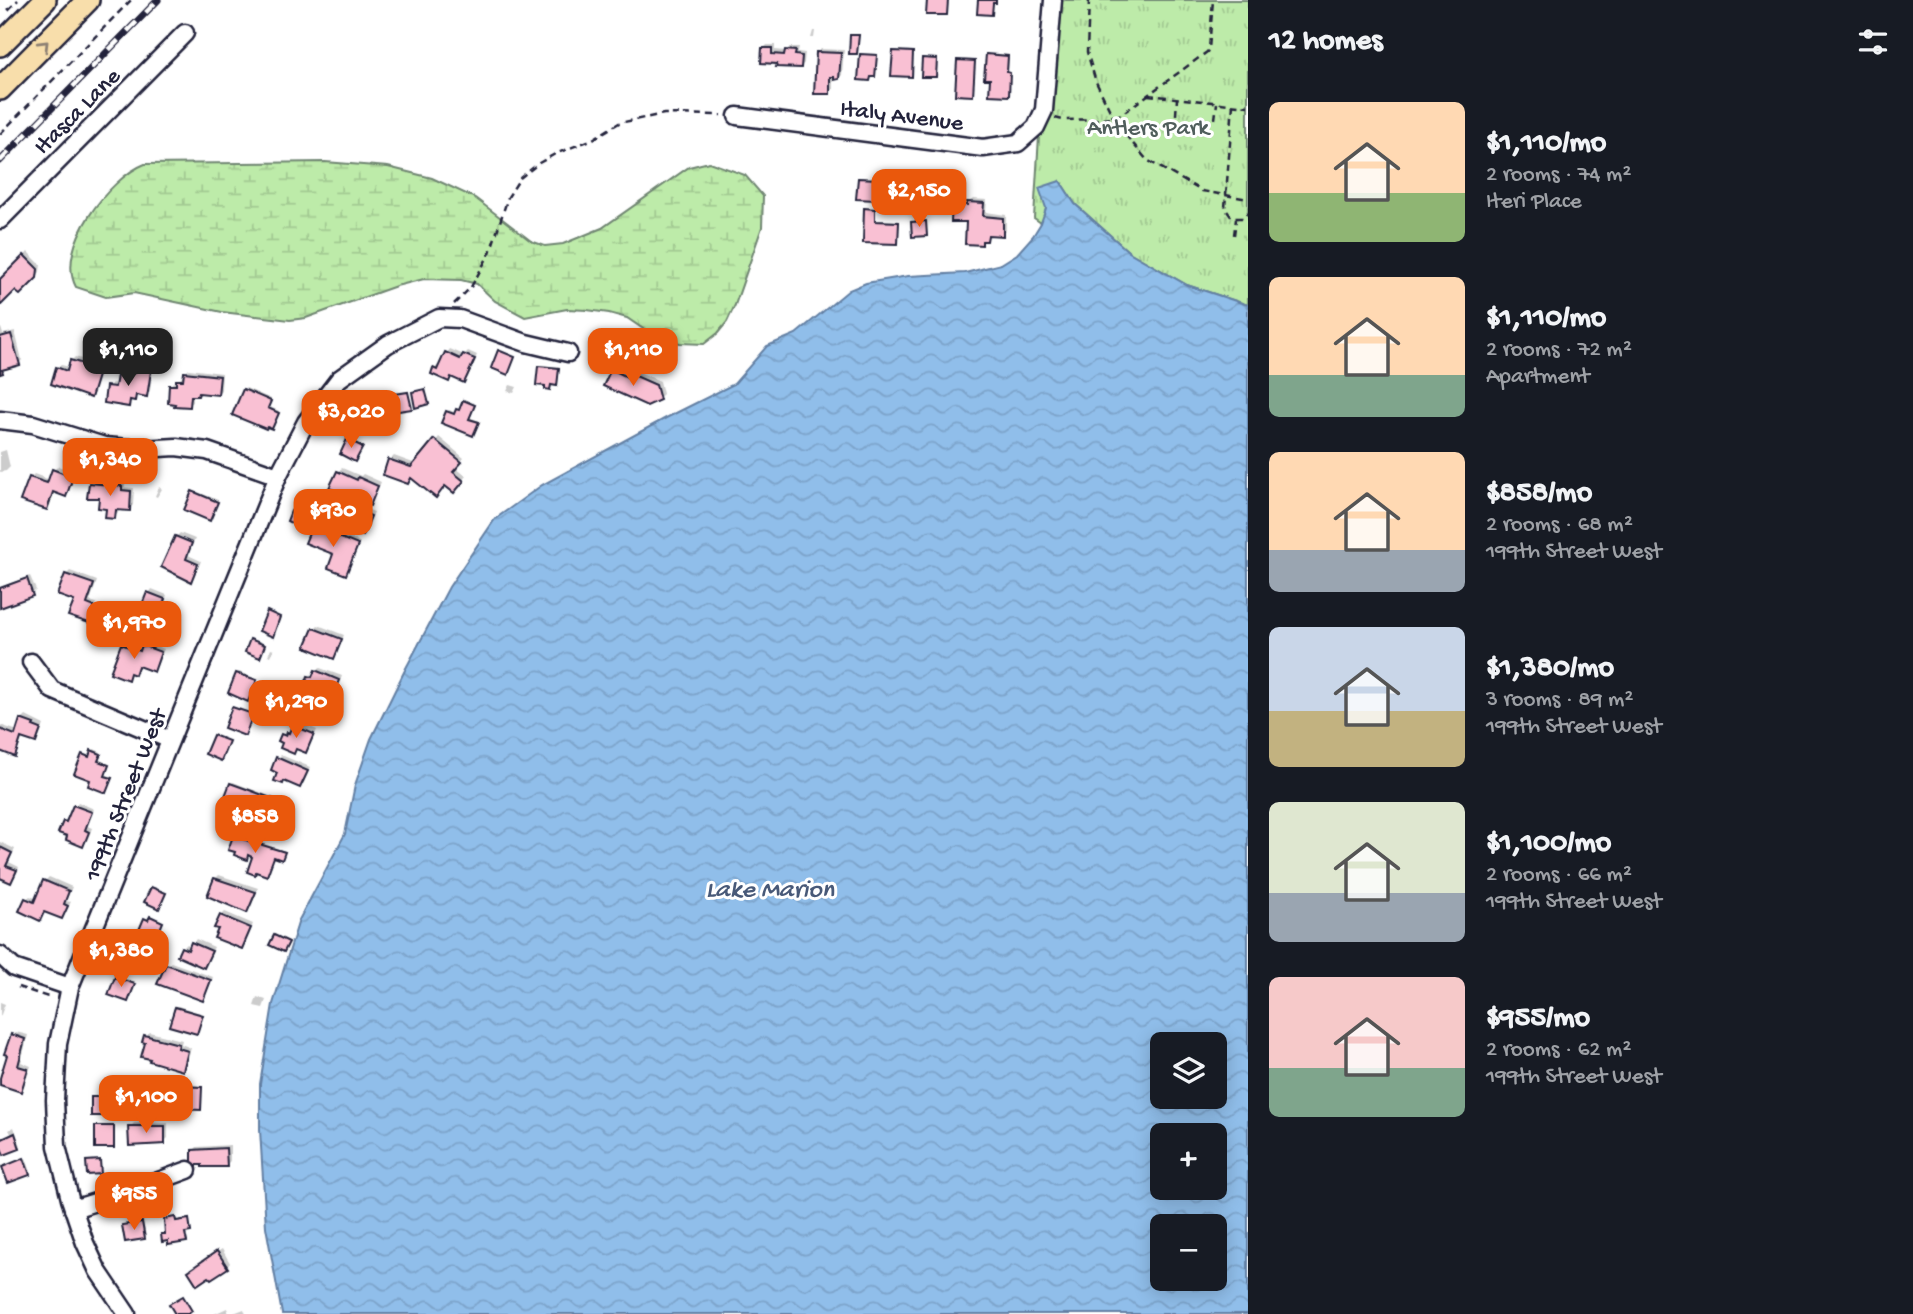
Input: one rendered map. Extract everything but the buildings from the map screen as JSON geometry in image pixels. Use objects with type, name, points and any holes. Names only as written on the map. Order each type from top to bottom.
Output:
[{"type":"main road","points":[[0,46],[45,0]]},
{"type":"main road","points":[[0,89],[88,0]]},
{"type":"street","points":[[1043,112],[1053,0]]},
{"type":"street","name":"Itasca Lane","points":[[0,220],[185,33]]},
{"type":"street","name":"Italy Avenue","points":[[737,116],[983,148],[1018,143],[1036,127],[1043,112]]},
{"type":"street","points":[[439,318],[460,319],[526,343],[568,353]]},
{"type":"street","name":"199th Street West","points":[[127,1314],[98,1272],[85,1243],[57,1146],[55,1100],[58,1044],[70,987],[278,477],[306,422],[339,379],[388,344],[439,318]]},
{"type":"street","points":[[0,419],[33,424],[104,446],[142,449],[176,447],[207,451],[278,477]]},
{"type":"street","points":[[31,662],[52,690],[170,740]]},
{"type":"street","points":[[0,955],[14,968],[70,987]]},
{"type":"street","points":[[73,1209],[188,1170]]},
{"type":"path","points":[[7,11],[18,0]]},
{"type":"path","points":[[0,134],[131,0]]},
{"type":"path","points":[[1089,0],[1087,52],[1096,82],[1117,125],[1147,160],[1202,191],[1248,199]]},
{"type":"path","points":[[1043,112],[1063,120],[1113,118],[1124,113],[1209,49],[1213,0]]},
{"type":"path","points":[[1148,95],[1248,106]]},
{"type":"path","points":[[1176,116],[1177,98]]},
{"type":"path","points":[[1215,119],[1217,103]]},
{"type":"path","points":[[1233,104],[1224,208],[1236,219],[1244,218],[1248,212]]},
{"type":"path","points":[[439,318],[471,287],[490,253],[508,197],[520,178],[539,163],[593,139],[619,123],[664,114],[737,116]]},
{"type":"path","points":[[1234,235],[1236,219]]},
{"type":"green space","name":"Antlers Park","points":[[1060,0],[1248,0],[1248,305],[1187,285],[1129,252],[1075,204],[1060,181],[1041,223],[1034,218],[1039,136],[1048,120]]},
{"type":"green space","points":[[325,162],[388,167],[432,178],[475,198],[531,241],[545,246],[563,244],[602,228],[689,167],[709,162],[745,175],[763,196],[762,227],[727,322],[704,344],[680,343],[655,337],[627,318],[609,313],[567,309],[525,317],[495,301],[477,284],[461,280],[424,279],[396,286],[306,318],[290,320],[222,312],[134,293],[106,297],[76,287],[71,271],[73,253],[89,216],[116,184],[145,164]]},
{"type":"water","name":"Lake Marion","points":[[1060,181],[1075,204],[1129,252],[1187,285],[1248,305],[1248,1314],[282,1314],[266,1227],[260,1130],[260,1084],[273,1004],[299,920],[345,834],[355,785],[371,739],[449,587],[495,519],[542,485],[734,384],[767,346],[796,334],[849,290],[866,283],[908,276],[965,273],[1001,264],[1017,254],[1033,236],[1046,208],[1039,188]]},
{"type":"railway","points":[[0,161],[158,0]]}]
